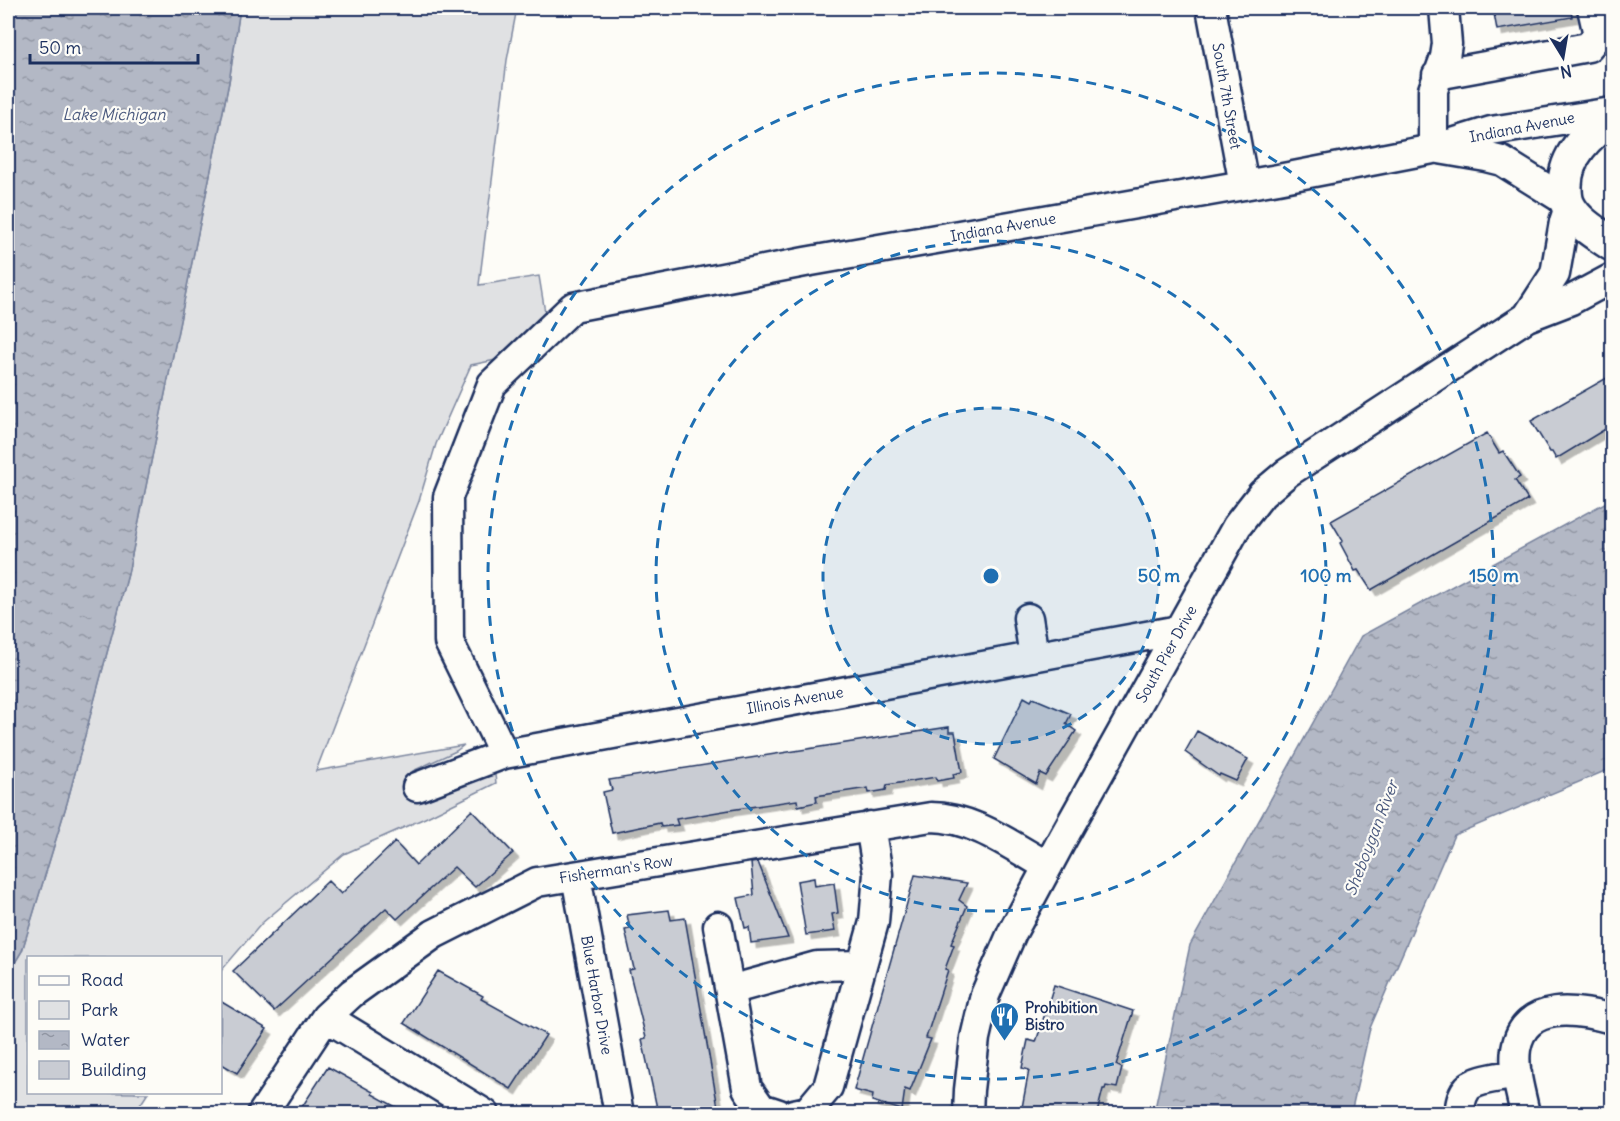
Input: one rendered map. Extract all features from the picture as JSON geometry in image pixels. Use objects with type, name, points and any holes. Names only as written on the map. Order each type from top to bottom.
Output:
[{"type":"main road","points":[[1612,117],[1586,138],[1570,161],[1565,183],[1568,204],[1593,232],[1612,244]]},
{"type":"street","name":"South 7th Street","points":[[1211,8],[1244,185]]},
{"type":"street","points":[[1434,148],[1432,96],[1447,44],[1444,8]]},
{"type":"street","points":[[1437,75],[1588,47],[1598,35],[1592,8]]},
{"type":"street","name":"Indiana Avenue","points":[[504,754],[449,642],[448,497],[492,384],[573,307],[817,260],[1244,185],[1434,148],[1491,131],[1612,112]]},
{"type":"street","name":"Indiana Avenue","points":[[1434,148],[1502,162],[1568,204]]},
{"type":"street","name":"South Pier Drive","points":[[1527,317],[1555,274],[1568,204]]},
{"type":"street","name":"South Pier Drive","points":[[968,1113],[975,1038],[985,995],[1012,933],[1237,526],[1262,494],[1287,473],[1527,317],[1571,300],[1612,278]]},
{"type":"street","points":[[1028,618],[1034,656]]},
{"type":"street","name":"Illinois Avenue","points":[[417,787],[504,754],[1179,630]]},
{"type":"street","name":"Fisherman's Row","points":[[262,1113],[326,1017],[365,982],[434,934],[537,882],[924,817],[947,818],[979,828],[1047,866]]},
{"type":"street","points":[[794,1113],[808,1111],[828,1087],[874,922],[878,874],[870,826]]},
{"type":"street","name":"Blue Harbor Drive","points":[[576,876],[619,1113]]},
{"type":"street","points":[[718,926],[747,1088],[761,1108],[779,1113]]},
{"type":"street","points":[[730,990],[817,966],[862,965]]},
{"type":"street","points":[[1525,1113],[1517,1074],[1516,1049],[1525,1028],[1534,1019],[1551,1012],[1575,1011],[1612,1019]]},
{"type":"street","points":[[326,1017],[485,1113]]},
{"type":"street","points":[[1459,1113],[1468,1086],[1480,1081],[1517,1074]]},
{"type":"green space","points":[[240,8],[517,8],[507,60],[479,285],[539,276],[551,349],[471,365],[436,444],[419,501],[316,771],[464,745],[413,771],[421,794],[452,784],[495,775],[496,783],[344,854],[262,923],[222,970],[222,956],[27,956],[27,1094],[147,1094],[135,1113],[8,1113],[8,974],[22,951],[67,803],[128,574],[229,82]]},
{"type":"water","name":"Lake Michigan","points":[[8,8],[240,8],[229,82],[128,574],[67,803],[22,951],[8,974]]},
{"type":"water","name":"Sheboygan River","points":[[1612,499],[1612,768],[1454,835],[1370,1028],[1351,1113],[1154,1113],[1190,945],[1361,636]]},
{"type":"building","points":[[1493,8],[1571,8],[1572,17],[1497,30]]},
{"type":"building","points":[[1612,375],[1612,425],[1556,459],[1531,421]]},
{"type":"building","points":[[1487,433],[1499,453],[1503,451],[1520,477],[1515,480],[1528,500],[1371,590],[1358,570],[1355,571],[1340,543],[1343,541],[1331,521]]},
{"type":"building","points":[[1024,697],[1031,701],[1033,698],[1071,714],[1066,724],[1076,731],[1046,776],[1040,773],[1036,784],[994,759]]},
{"type":"building","points":[[949,727],[949,732],[955,732],[962,772],[953,774],[954,778],[937,781],[936,777],[887,785],[886,790],[869,793],[868,788],[816,796],[817,802],[798,806],[797,800],[676,819],[678,825],[661,827],[660,823],[612,833],[603,792],[612,790],[609,780]]},
{"type":"building","points":[[1197,731],[1248,759],[1236,781],[1220,774],[1219,776],[1185,752]]},
{"type":"building","points":[[472,810],[513,853],[475,887],[454,867],[397,919],[386,908],[274,1011],[233,971],[328,881],[341,894],[395,842],[416,865]]},
{"type":"building","points":[[758,862],[788,938],[751,943],[749,927],[745,928],[738,898],[754,895],[751,863]]},
{"type":"building","points":[[915,875],[967,883],[959,900],[967,906],[951,944],[954,945],[945,969],[948,970],[926,1038],[931,1039],[910,1091],[905,1089],[902,1110],[872,1101],[873,1095],[854,1090]]},
{"type":"building","points":[[814,878],[815,886],[834,883],[838,913],[832,914],[835,931],[806,935],[797,881]]},
{"type":"building","points":[[669,910],[671,920],[685,918],[719,1113],[658,1113],[642,1039],[646,1038],[629,970],[634,969],[625,930],[630,929],[627,915]]},
{"type":"building","points":[[438,971],[483,996],[481,999],[546,1035],[511,1089],[404,1023]]},
{"type":"building","points":[[1054,985],[1133,1011],[1116,1065],[1122,1068],[1117,1088],[1106,1086],[1103,1089],[1097,1113],[1021,1113],[1029,1070],[1022,1068],[1028,1040],[1036,1042]]},
{"type":"building","points":[[222,1002],[267,1029],[237,1073],[222,1064]]},
{"type":"building","points":[[328,1067],[373,1092],[372,1094],[407,1113],[298,1113]]},
{"type":"place","name":"Prohibition Bistro","points":[[1004,1042]]}]
